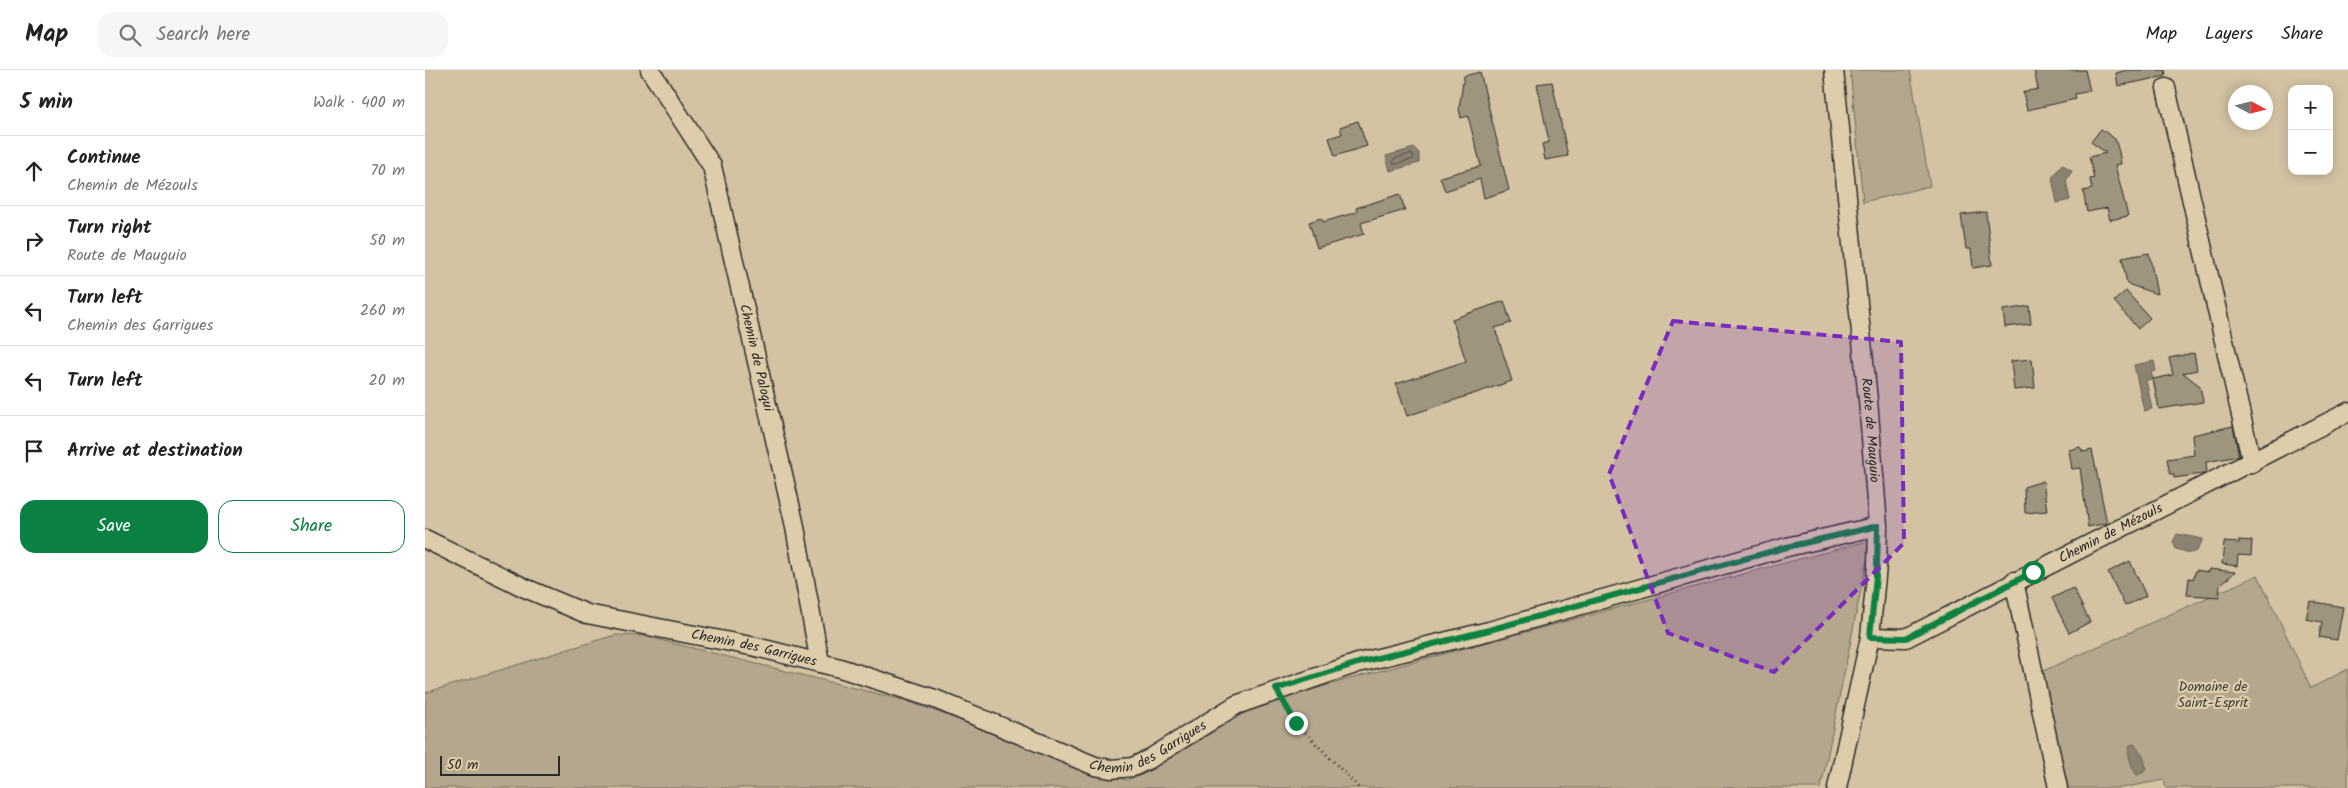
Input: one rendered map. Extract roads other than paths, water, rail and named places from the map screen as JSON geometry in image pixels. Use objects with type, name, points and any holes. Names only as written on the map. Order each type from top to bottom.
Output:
[{"type":"street","name":"Chemin de Paloqui","points":[[650,70],[711,166],[794,522],[820,663]]},
{"type":"street","name":"Route de Mauguio","points":[[1833,70],[1868,400],[1878,526],[1877,566],[1870,637],[1837,788]]},
{"type":"street","points":[[2166,88],[2252,462]]},
{"type":"street","name":"Chemin de Mézouls","points":[[1870,637],[1906,638],[2014,581],[2348,412]]},
{"type":"street","name":"Chemin des Garrigues","points":[[425,540],[525,588],[587,614],[756,647],[820,663],[935,699],[1095,766],[1111,769],[1133,767],[1142,764],[1236,705],[1276,689],[1358,663],[1489,630],[1787,547],[1878,526]]},
{"type":"street","points":[[2014,581],[2058,788]]},
{"type":"water","points":[[1414,148],[1419,153],[1419,163],[1390,171],[1386,156]]},
{"type":"water","points":[[2062,164],[2072,171],[2066,181],[2070,200],[2057,203],[2052,178]]},
{"type":"water","points":[[2154,361],[2156,371],[2151,372],[2153,379],[2146,380],[2152,409],[2144,411],[2134,365]]},
{"type":"water","points":[[2177,534],[2203,539],[2197,551],[2190,553],[2176,549],[2173,542]]},
{"type":"water","points":[[2134,744],[2143,755],[2146,768],[2144,772],[2137,775],[2129,756],[2130,745]]},
{"type":"park label","name":"Domaine de Saint-Esprit","points":[[2213,696]]}]
